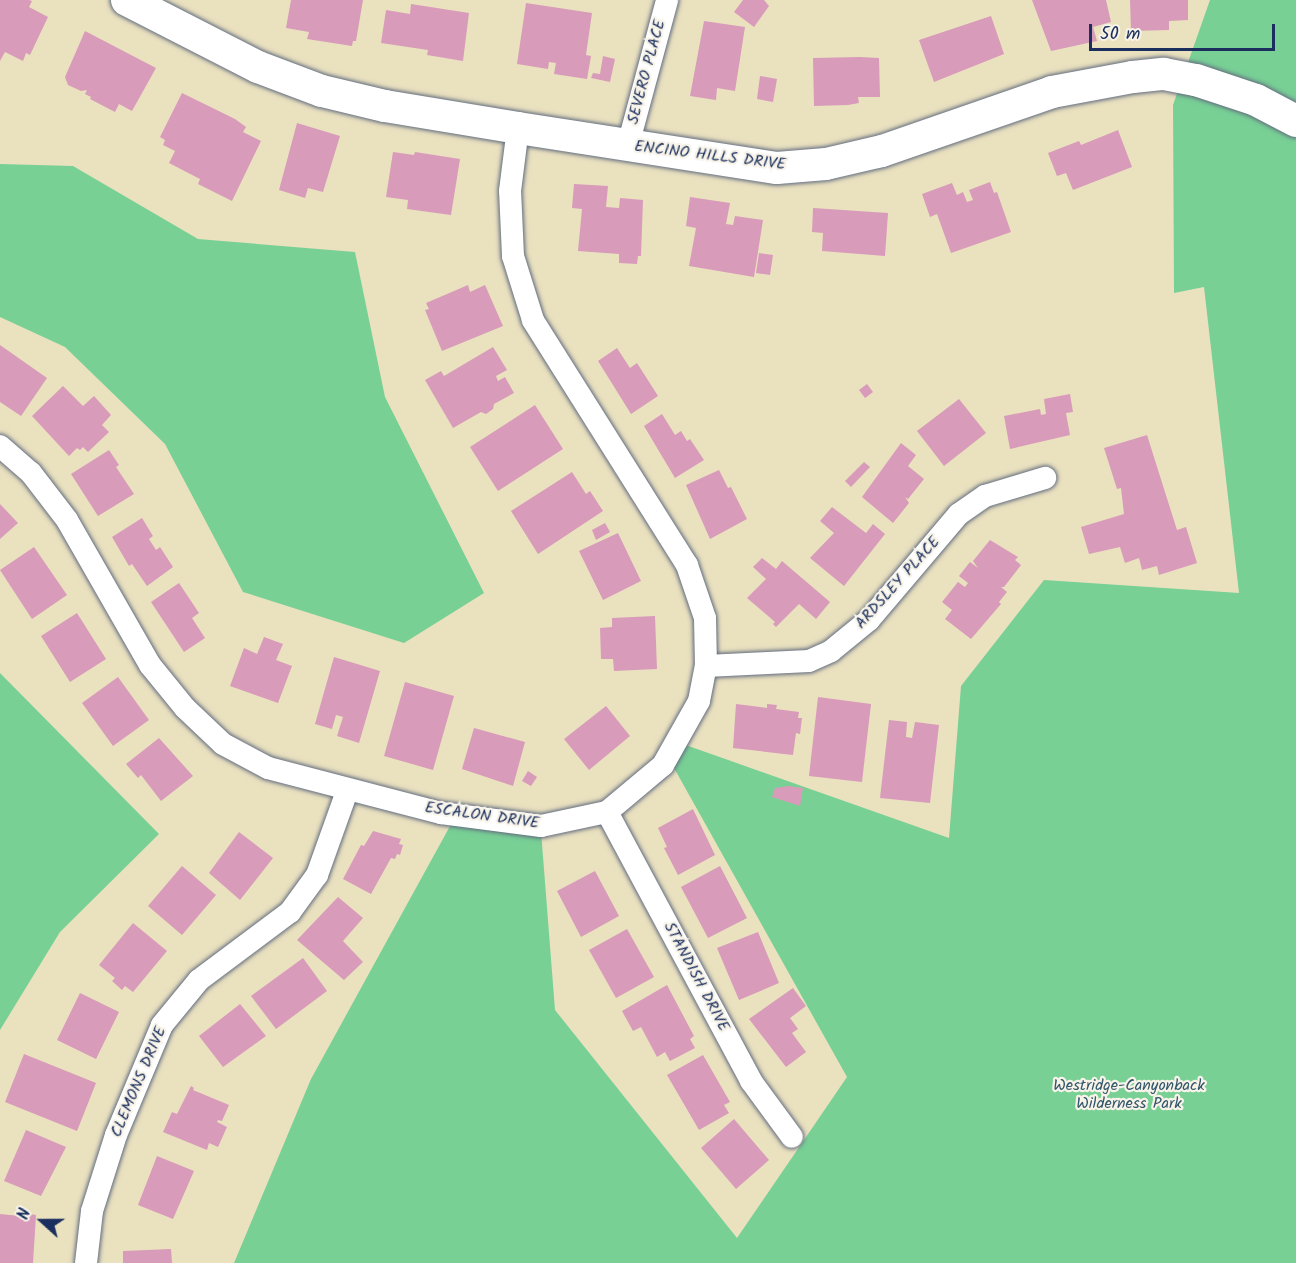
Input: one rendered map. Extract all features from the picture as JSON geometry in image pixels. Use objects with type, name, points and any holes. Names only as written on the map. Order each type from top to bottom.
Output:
[{"type":"main road","name":"ENCINO HILLS DRIVE","points":[[127,0],[258,67],[322,91],[385,106],[777,168],[826,164],[882,151],[1052,92],[1132,76],[1164,74],[1196,80],[1256,100],[1296,121]]},
{"type":"street","name":"SEVERO PLACE","points":[[628,145],[667,0]]},
{"type":"street","name":"ESCALON DRIVE","points":[[0,446],[31,473],[67,520],[150,665],[185,708],[223,744],[268,768],[441,813],[541,826],[607,812],[663,765],[699,701],[706,666],[705,618],[687,565],[532,320],[513,256],[510,192],[518,128]]},
{"type":"street","name":"ARDSLEY PLACE","points":[[706,666],[809,661],[831,651],[869,620],[959,514],[985,496],[1045,478]]},
{"type":"street","name":"CLEMONS DRIVE","points":[[86,1263],[92,1211],[116,1135],[162,1025],[199,980],[290,912],[317,875],[347,790]]},
{"type":"street","name":"STANDISH DRIVE","points":[[607,812],[751,1081],[792,1137]]},
{"type":"green space","name":"Westridge-Canyonback Wilderness Park","points":[[1210,0],[1296,0],[1296,1263],[234,1263],[311,1079],[455,817],[541,831],[555,1010],[737,1238],[847,1077],[669,759],[680,743],[949,838],[961,686],[1044,580],[1239,593],[1204,287],[1174,293],[1173,105]]},
{"type":"green space","points":[[0,164],[73,166],[198,239],[355,252],[385,397],[484,593],[404,643],[243,592],[165,444],[65,347],[0,317]]},
{"type":"green space","points":[[0,673],[159,834],[60,932],[0,1030]]},
{"type":"building","points":[[0,0],[32,1],[29,7],[48,17],[30,55],[26,53],[23,61],[5,52],[0,61]]},
{"type":"building","points":[[291,0],[363,0],[356,41],[353,41],[352,46],[307,39],[309,32],[286,28]]},
{"type":"building","points":[[743,0],[764,0],[769,6],[754,27],[734,12]]},
{"type":"building","points":[[1032,0],[1106,0],[1111,22],[1093,27],[1097,41],[1051,51]]},
{"type":"building","points":[[1130,0],[1188,0],[1188,20],[1169,21],[1169,30],[1131,31]]},
{"type":"building","points":[[526,3],[592,13],[586,55],[591,56],[587,79],[554,74],[556,63],[549,62],[548,69],[517,64]]},
{"type":"building","points":[[411,4],[469,13],[463,61],[427,55],[428,50],[381,43],[386,10],[410,14]]},
{"type":"building","points":[[991,16],[1004,54],[934,82],[919,40]]},
{"type":"building","points":[[704,21],[745,27],[735,91],[717,88],[716,100],[690,96]]},
{"type":"building","points":[[85,31],[156,68],[132,111],[119,104],[115,112],[90,99],[91,97],[85,94],[87,90],[81,91],[68,85],[65,77]]},
{"type":"building","points":[[603,56],[615,59],[610,82],[591,78],[593,73],[600,74]]},
{"type":"building","points":[[813,58],[879,58],[880,97],[858,97],[859,103],[848,105],[814,106]]},
{"type":"building","points":[[760,76],[777,79],[773,102],[757,99]]},
{"type":"building","points":[[182,93],[235,119],[246,127],[243,132],[261,141],[232,201],[198,184],[200,179],[169,163],[175,151],[163,145],[165,140],[160,137]]},
{"type":"building","points":[[297,123],[340,136],[323,192],[308,188],[305,198],[279,190]]},
{"type":"building","points":[[1118,130],[1132,167],[1073,190],[1066,173],[1057,176],[1048,153],[1079,141],[1081,145]]},
{"type":"building","points":[[393,152],[414,155],[415,152],[460,159],[451,215],[407,209],[408,200],[386,197]]},
{"type":"building","points":[[990,182],[994,193],[997,192],[1011,232],[951,253],[937,214],[930,217],[922,194],[952,183],[957,195],[963,192],[967,202],[973,200],[969,190]]},
{"type":"building","points":[[574,184],[608,186],[606,207],[619,208],[620,198],[643,200],[641,256],[638,256],[637,264],[619,263],[619,254],[578,251],[582,209],[572,208]]},
{"type":"building","points":[[690,197],[730,203],[726,224],[733,225],[735,216],[763,220],[754,277],[689,266],[696,228],[686,226]]},
{"type":"building","points":[[813,208],[888,213],[885,256],[822,251],[823,233],[812,232]]},
{"type":"building","points":[[759,253],[773,255],[770,275],[756,273]]},
{"type":"building","points":[[468,285],[470,292],[485,285],[503,326],[442,351],[425,310],[429,309],[426,303]]},
{"type":"building","points":[[0,345],[47,378],[21,416],[0,402]]},
{"type":"building","points":[[493,347],[507,370],[496,376],[498,381],[505,377],[514,393],[494,404],[493,409],[486,414],[481,412],[453,428],[425,380],[441,371],[444,376]]},
{"type":"building","points":[[617,348],[630,368],[637,363],[658,396],[631,414],[598,361]]},
{"type":"building","points":[[867,384],[873,392],[865,398],[859,390]]},
{"type":"building","points":[[63,386],[83,406],[94,396],[111,415],[102,425],[109,432],[88,452],[83,447],[80,450],[77,448],[69,456],[32,416]]},
{"type":"building","points":[[1070,394],[1073,412],[1066,413],[1070,435],[1010,449],[1004,416],[1040,409],[1041,415],[1046,414],[1044,399]]},
{"type":"building","points":[[959,399],[986,433],[944,466],[917,431]]},
{"type":"building","points":[[535,405],[563,449],[498,491],[470,447]]},
{"type":"building","points":[[662,414],[675,435],[681,431],[687,441],[690,439],[704,460],[675,478],[644,426]]},
{"type":"building","points":[[1147,435],[1177,530],[1186,527],[1197,563],[1159,575],[1157,566],[1142,570],[1139,558],[1125,563],[1120,547],[1089,554],[1081,527],[1124,514],[1121,488],[1117,489],[1104,448]]},
{"type":"building","points":[[901,443],[916,455],[908,466],[924,479],[908,499],[905,497],[909,503],[893,523],[862,497]]},
{"type":"building","points":[[109,450],[119,465],[116,467],[134,494],[98,516],[71,474]]},
{"type":"building","points":[[864,462],[870,467],[851,487],[845,481]]},
{"type":"building","points":[[719,470],[728,488],[731,487],[747,519],[710,539],[686,485]]},
{"type":"building","points":[[572,472],[586,494],[590,491],[603,511],[538,554],[511,511]]},
{"type":"building","points":[[0,504],[18,523],[0,539]]},
{"type":"building","points":[[832,507],[866,533],[873,524],[885,534],[844,586],[810,558],[834,533],[820,521]]},
{"type":"building","points":[[142,518],[153,536],[149,539],[156,550],[160,547],[173,567],[147,586],[132,564],[129,566],[112,537]]},
{"type":"building","points":[[605,523],[610,532],[596,540],[592,530]]},
{"type":"building","points":[[618,533],[641,581],[603,600],[579,551]]},
{"type":"building","points":[[990,540],[1018,557],[1015,560],[1021,565],[1004,587],[1001,587],[1007,592],[999,602],[1001,604],[971,639],[945,619],[952,610],[942,602],[958,582],[965,587],[968,583],[959,576],[970,562],[978,568],[973,561]]},
{"type":"building","points":[[34,547],[67,595],[32,619],[0,570]]},
{"type":"building","points":[[762,558],[776,569],[782,561],[830,602],[816,619],[799,604],[776,627],[773,624],[775,622],[747,598],[766,579],[753,567]]},
{"type":"building","points":[[179,583],[199,613],[192,618],[205,638],[184,652],[151,602]]},
{"type":"building","points":[[77,613],[106,659],[70,682],[41,636]]},
{"type":"building","points":[[655,616],[657,669],[614,671],[613,659],[601,659],[600,628],[612,627],[612,618]]},
{"type":"building","points":[[264,637],[283,644],[276,660],[292,666],[278,703],[230,686],[244,648],[257,654]]},
{"type":"building","points":[[334,657],[380,671],[359,743],[337,736],[343,717],[336,715],[332,729],[315,724]]},
{"type":"building","points":[[118,677],[149,720],[113,746],[82,703]]},
{"type":"building","points":[[405,682],[454,696],[433,770],[384,756]]},
{"type":"building","points":[[818,697],[871,704],[862,782],[809,776]]},
{"type":"building","points":[[736,704],[767,708],[767,704],[777,705],[776,709],[799,712],[798,718],[802,718],[800,734],[796,733],[793,755],[733,748]]},
{"type":"building","points":[[606,706],[630,736],[589,770],[564,739]]},
{"type":"building","points":[[889,720],[907,722],[906,737],[912,738],[915,722],[939,725],[930,803],[880,798]]},
{"type":"building","points":[[474,728],[525,742],[513,786],[462,769]]},
{"type":"building","points":[[159,738],[193,776],[161,801],[141,775],[138,778],[126,764]]},
{"type":"building","points":[[528,771],[537,777],[531,786],[522,781]]},
{"type":"building","points":[[788,786],[803,788],[800,806],[772,797],[775,788]]},
{"type":"building","points":[[693,809],[715,855],[678,875],[664,848],[667,847],[658,828]]},
{"type":"building","points":[[373,831],[401,839],[399,844],[403,845],[400,855],[397,854],[395,859],[391,858],[371,894],[343,879],[361,845],[364,846]]},
{"type":"building","points":[[239,832],[273,858],[240,900],[209,873]]},
{"type":"building","points":[[182,866],[216,895],[182,935],[148,906]]},
{"type":"building","points":[[720,866],[747,918],[708,938],[681,887]]},
{"type":"building","points":[[595,871],[619,916],[581,937],[557,891]]},
{"type":"building","points":[[338,897],[363,918],[343,941],[363,962],[344,980],[297,940]]},
{"type":"building","points":[[133,923],[167,951],[133,992],[125,986],[122,990],[112,981],[115,978],[99,965]]},
{"type":"building","points":[[627,929],[654,977],[616,998],[589,950]]},
{"type":"building","points":[[758,932],[779,983],[739,1000],[717,948]]},
{"type":"building","points":[[303,958],[327,991],[276,1029],[251,996]]},
{"type":"building","points":[[667,985],[694,1036],[690,1039],[695,1048],[670,1061],[665,1052],[657,1057],[641,1027],[633,1031],[622,1011]]},
{"type":"building","points":[[793,988],[806,1006],[790,1018],[798,1029],[792,1033],[806,1052],[786,1067],[749,1019]]},
{"type":"building","points":[[80,993],[119,1012],[96,1059],[57,1040]]},
{"type":"building","points":[[240,1004],[266,1036],[223,1067],[199,1036]]},
{"type":"building","points":[[24,1054],[96,1083],[77,1131],[5,1102]]},
{"type":"building","points":[[703,1055],[730,1102],[724,1105],[729,1113],[699,1130],[667,1075]]},
{"type":"building","points":[[191,1086],[193,1090],[229,1105],[222,1121],[217,1122],[227,1127],[218,1147],[209,1143],[207,1150],[163,1132],[172,1112],[177,1114]]},
{"type":"building","points":[[734,1119],[769,1160],[736,1189],[701,1148]]},
{"type":"building","points":[[26,1130],[66,1147],[41,1196],[4,1181]]},
{"type":"building","points":[[157,1156],[194,1171],[173,1219],[138,1205]]},
{"type":"building","points":[[0,1214],[30,1217],[30,1214],[36,1215],[33,1263],[0,1263]]},
{"type":"building","points":[[171,1249],[172,1263],[123,1263],[123,1251]]}]
